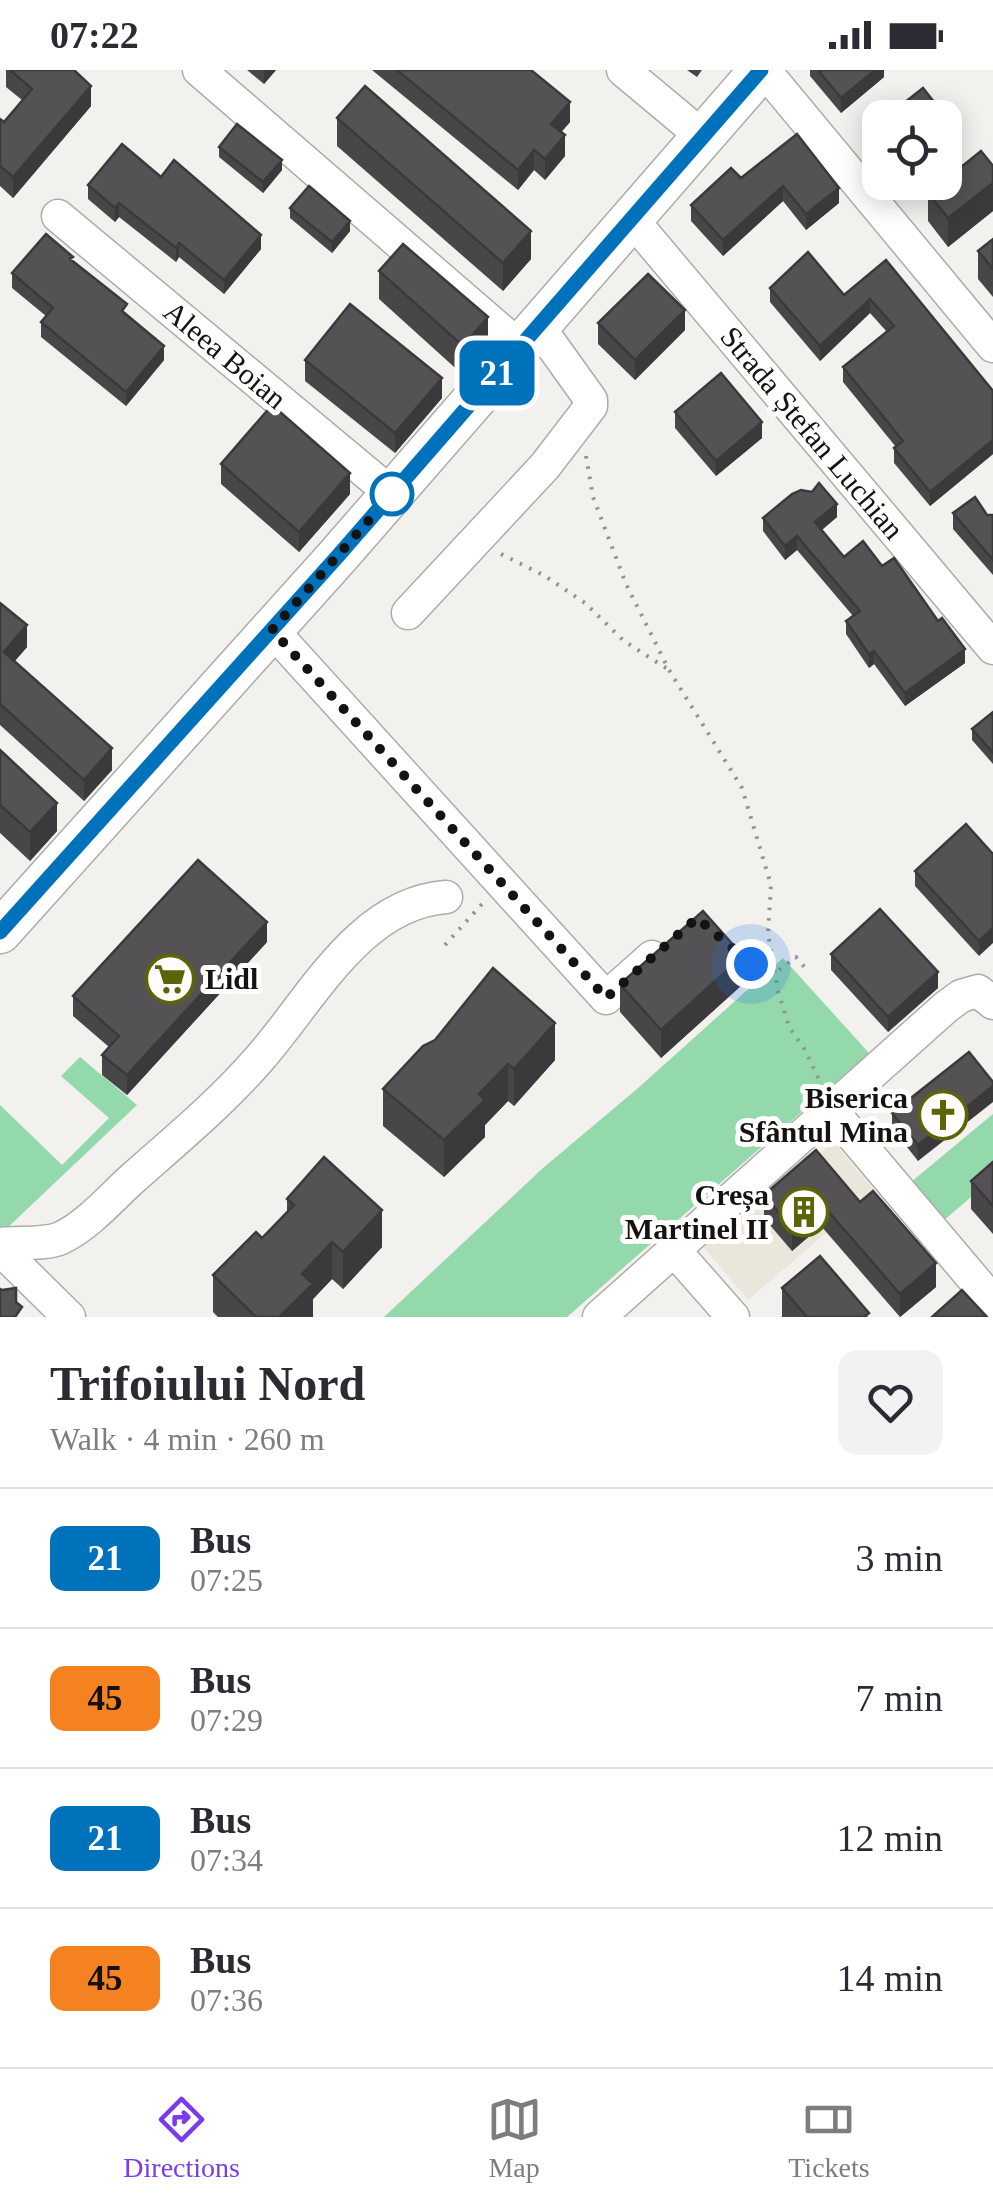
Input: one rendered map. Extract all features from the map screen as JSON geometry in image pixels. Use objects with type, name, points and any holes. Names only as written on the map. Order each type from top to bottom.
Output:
[{"type":"main road","points":[[4,917],[272,630],[386,488],[529,336],[762,70]]},
{"type":"street","points":[[199,70],[529,336],[592,400],[588,412],[545,466],[408,614]]},
{"type":"street","points":[[623,70],[702,136]]},
{"type":"street","points":[[762,70],[993,346]]},
{"type":"street","name":"Aleea Boian","points":[[58,216],[386,488]]},
{"type":"street","name":"Strada Ștefan Luchian","points":[[630,217],[993,648]]},
{"type":"street","points":[[272,630],[606,998],[671,941]]},
{"type":"street","points":[[0,1246],[59,1239],[97,1211],[193,1126],[258,1060],[336,963],[377,924],[420,898],[446,897]]},
{"type":"street","points":[[599,1317],[946,1007],[962,996],[986,997]]},
{"type":"street","points":[[831,1110],[980,1260],[993,1302]]},
{"type":"street","points":[[0,1246],[69,1317]]},
{"type":"street","points":[[674,1250],[732,1317]]},
{"type":"path","points":[[588,412],[585,450],[594,497],[626,584],[668,670],[742,788],[771,885],[768,934],[774,973],[789,1027],[805,1050],[831,1110]]},
{"type":"path","points":[[474,543],[546,576],[585,603],[624,641],[668,670]]},
{"type":"path","points":[[444,946],[502,882]]},
{"type":"path","points":[[737,953],[751,964],[774,973]]},
{"type":"path","points":[[774,973],[796,957],[807,970]]},
{"type":"shaded area","points":[[828,1136],[875,1191],[748,1300],[701,1244],[806,1154],[812,1160],[826,1148],[821,1141]]},
{"type":"green space","points":[[783,958],[869,1053],[567,1317],[384,1317],[543,1168]]},
{"type":"green space","points":[[80,1057],[137,1105],[4,1231],[0,1227],[0,1105],[62,1165],[109,1118],[61,1076]]},
{"type":"green space","points":[[993,1114],[993,1178],[942,1222],[911,1182]]},
{"type":"building","points":[[10,70],[74,70],[91,86],[13,177],[0,166],[0,119],[4,122],[32,89]]},
{"type":"building","points":[[397,70],[531,70],[570,102],[551,124],[565,135],[545,159],[534,150],[518,170]]},
{"type":"building","points":[[818,70],[875,70],[841,98]]},
{"type":"building","points":[[365,86],[531,231],[503,263],[337,118]]},
{"type":"building","points":[[923,88],[932,100],[908,100]]},
{"type":"building","points":[[237,124],[282,160],[263,182],[219,147]]},
{"type":"building","points":[[797,134],[839,188],[806,214],[783,186],[723,240],[691,205],[731,168],[741,178]]},
{"type":"building","points":[[122,144],[161,177],[174,160],[261,235],[224,280],[179,243],[176,248],[119,203],[115,208],[88,185]]},
{"type":"building","points":[[981,151],[993,166],[993,183],[948,218],[934,200],[962,200],[962,166]]},
{"type":"building","points":[[309,186],[350,221],[332,242],[290,208]]},
{"type":"building","points":[[46,234],[73,257],[70,259],[127,304],[122,311],[164,346],[126,392],[41,322],[53,308],[12,273]]},
{"type":"building","points":[[993,239],[993,269],[978,251]]},
{"type":"building","points":[[403,244],[488,317],[463,346],[379,271]]},
{"type":"building","points":[[808,252],[844,295],[886,260],[993,391],[993,440],[930,492],[894,448],[903,441],[843,367],[894,326],[870,299],[820,346],[770,288]]},
{"type":"building","points":[[648,274],[685,310],[635,360],[598,323]]},
{"type":"building","points":[[350,304],[442,378],[395,433],[305,360]]},
{"type":"building","points":[[721,373],[762,422],[716,461],[675,412]]},
{"type":"building","points":[[272,405],[350,473],[299,532],[221,464]]},
{"type":"building","points":[[819,483],[837,504],[815,522],[844,557],[863,541],[882,566],[894,558],[938,621],[942,618],[965,649],[905,693],[874,651],[869,654],[846,621],[860,611],[797,536],[785,546],[763,518],[792,494],[801,490],[812,492]]},
{"type":"building","points":[[975,497],[987,515],[993,515],[993,560],[953,513]]},
{"type":"building","points":[[0,603],[27,625],[4,652],[112,748],[84,780],[0,704]]},
{"type":"building","points":[[993,712],[993,753],[972,729]]},
{"type":"building","points":[[0,750],[57,803],[30,832],[0,805]]},
{"type":"building","points":[[966,824],[993,854],[993,928],[979,941],[915,871]]},
{"type":"building","name":"Lidl","points":[[198,860],[267,922],[127,1075],[102,1055],[119,1036],[73,996]]},
{"type":"building","points":[[880,909],[938,972],[888,1017],[831,954]]},
{"type":"building","points":[[703,911],[743,956],[661,1030],[620,984]]},
{"type":"building","points":[[493,968],[555,1023],[514,1069],[508,1064],[479,1094],[485,1100],[444,1140],[383,1089],[423,1046],[435,1040]]},
{"type":"building","name":"Biserica Sfântul Mina","points":[[969,1052],[993,1086],[918,1145],[892,1113]]},
{"type":"building","points":[[816,1150],[860,1202],[873,1191],[936,1263],[900,1294],[821,1203],[792,1228],[764,1195]]},
{"type":"building","points":[[324,1157],[382,1210],[343,1252],[332,1242],[302,1274],[313,1284],[279,1317],[256,1317],[213,1275],[256,1232],[262,1238],[294,1205],[287,1199]]},
{"type":"building","points":[[993,1162],[993,1206],[971,1181]]},
{"type":"building","points":[[820,1256],[869,1313],[864,1317],[807,1317],[782,1288]]},
{"type":"building","points":[[16,1288],[16,1302],[22,1307],[15,1317],[0,1317],[0,1289]]},
{"type":"building","points":[[962,1290],[987,1317],[932,1317]]},
{"type":"bus line","name":"21","points":[[0,932],[337,557],[761,70]]},
{"type":"place","name":"Lidl","points":[[170,979]]},
{"type":"place","name":"Biserica Sfântul Mina","points":[[943,1115]]},
{"type":"place","name":"Creșa Martinel II","points":[[804,1212]]},
{"type":"route","points":[[392,494],[272,630],[606,998],[697,918],[751,964]]}]
